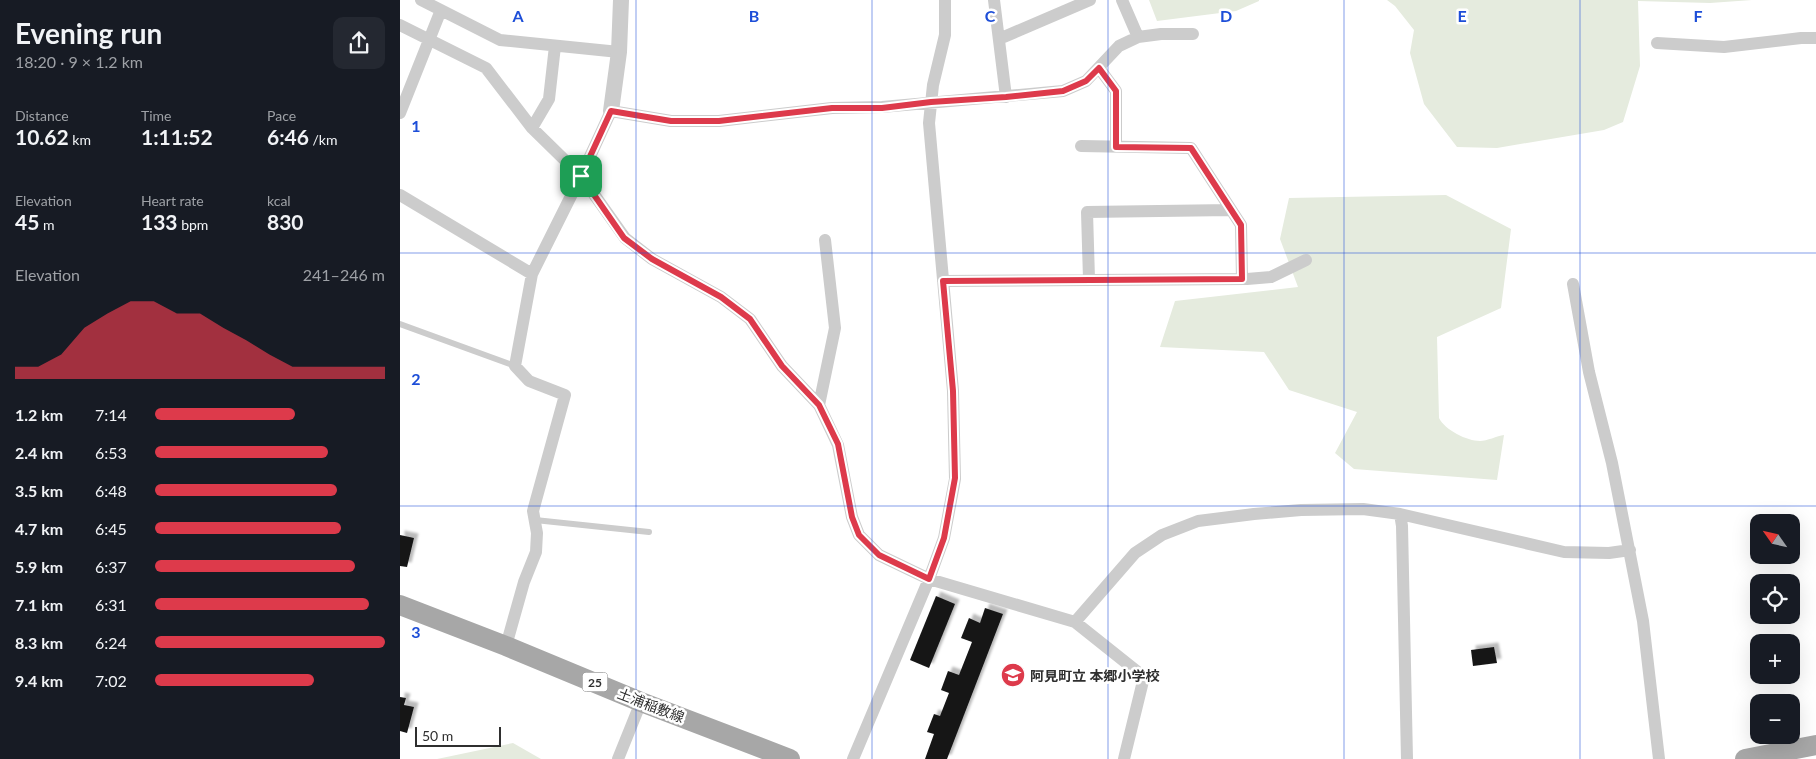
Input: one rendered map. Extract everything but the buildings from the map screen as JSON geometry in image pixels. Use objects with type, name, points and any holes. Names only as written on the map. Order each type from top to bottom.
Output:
[{"type":"main road","name":"土浦稲敷線","points":[[400,605],[506,646],[641,702],[790,759]]},
{"type":"main road","points":[[1745,759],[1788,755],[1816,745]]},
{"type":"street","points":[[420,0],[500,40],[619,52]]},
{"type":"street","points":[[506,646],[524,582],[536,552],[537,533],[533,511],[564,395],[529,381],[515,366],[532,274],[611,111],[619,52],[622,0]]},
{"type":"street","points":[[853,759],[929,579],[944,538],[955,478],[953,391],[929,123],[931,102],[945,35],[945,0]]},
{"type":"street","points":[[994,0],[1006,97]]},
{"type":"street","points":[[998,39],[1090,0]]},
{"type":"street","points":[[1122,0],[1138,37]]},
{"type":"street","points":[[400,113],[441,10]]},
{"type":"street","points":[[400,25],[486,68],[532,128],[581,176],[624,238],[652,259],[721,297],[750,319],[782,366],[819,405],[838,444],[852,517],[859,535],[879,555],[929,579],[1075,622],[1144,677],[1124,759]]},
{"type":"street","points":[[611,111],[671,121],[719,121],[832,108],[882,108],[1063,91],[1086,81],[1119,46],[1138,37],[1161,34],[1193,34]]},
{"type":"street","points":[[1656,43],[1724,47],[1816,38]]},
{"type":"street","points":[[532,128],[549,99],[555,46]]},
{"type":"street","points":[[1099,68],[1116,91],[1116,147]]},
{"type":"street","points":[[1081,146],[1191,148],[1241,225],[1242,279]]},
{"type":"street","points":[[400,195],[532,274]]},
{"type":"street","points":[[1089,279],[1087,212],[1231,210]]},
{"type":"street","points":[[819,405],[835,328],[825,240]]},
{"type":"street","points":[[943,281],[1242,279],[1271,277],[1306,260]]},
{"type":"street","points":[[1572,284],[1589,372],[1612,463],[1630,550],[1643,621],[1659,759]]},
{"type":"street","points":[[1075,622],[1135,553],[1162,535],[1198,521],[1301,510],[1363,509],[1400,514],[1564,552],[1630,550]]},
{"type":"street","points":[[1400,514],[1402,526],[1407,759]]},
{"type":"street","points":[[618,759],[641,702]]},
{"type":"lane","points":[[400,324],[515,366]]},
{"type":"lane","points":[[534,520],[649,532]]},
{"type":"shaded area","points":[[1149,0],[1259,1],[1236,11],[1157,21]]},
{"type":"shaded area","points":[[1387,0],[1752,0],[1710,3],[1638,1],[1640,66],[1623,122],[1604,130],[1497,148],[1457,147],[1424,104],[1410,53],[1414,30],[1395,6]]},
{"type":"shaded area","points":[[1446,195],[1511,229],[1501,308],[1437,337],[1439,418],[1451,431],[1475,441],[1483,441],[1504,435],[1497,480],[1354,469],[1335,453],[1357,412],[1289,390],[1264,352],[1160,347],[1175,301],[1298,287],[1280,239],[1289,198]]},
{"type":"shaded area","points":[[513,743],[541,759],[437,759]]},
{"type":"place","name":"阿見町立 本郷小学校","points":[[1013,675]]},
{"type":"route","points":[[1099,68],[1116,91],[1116,147],[1191,148],[1241,225],[1242,279],[943,281],[953,391],[955,478],[944,538],[929,579],[879,555],[859,535],[852,517],[838,444],[819,405],[782,366],[750,319],[721,297],[652,259],[624,238],[581,176],[611,111],[671,121],[719,121],[832,108],[882,108],[1063,91],[1086,81],[1099,68]]}]
